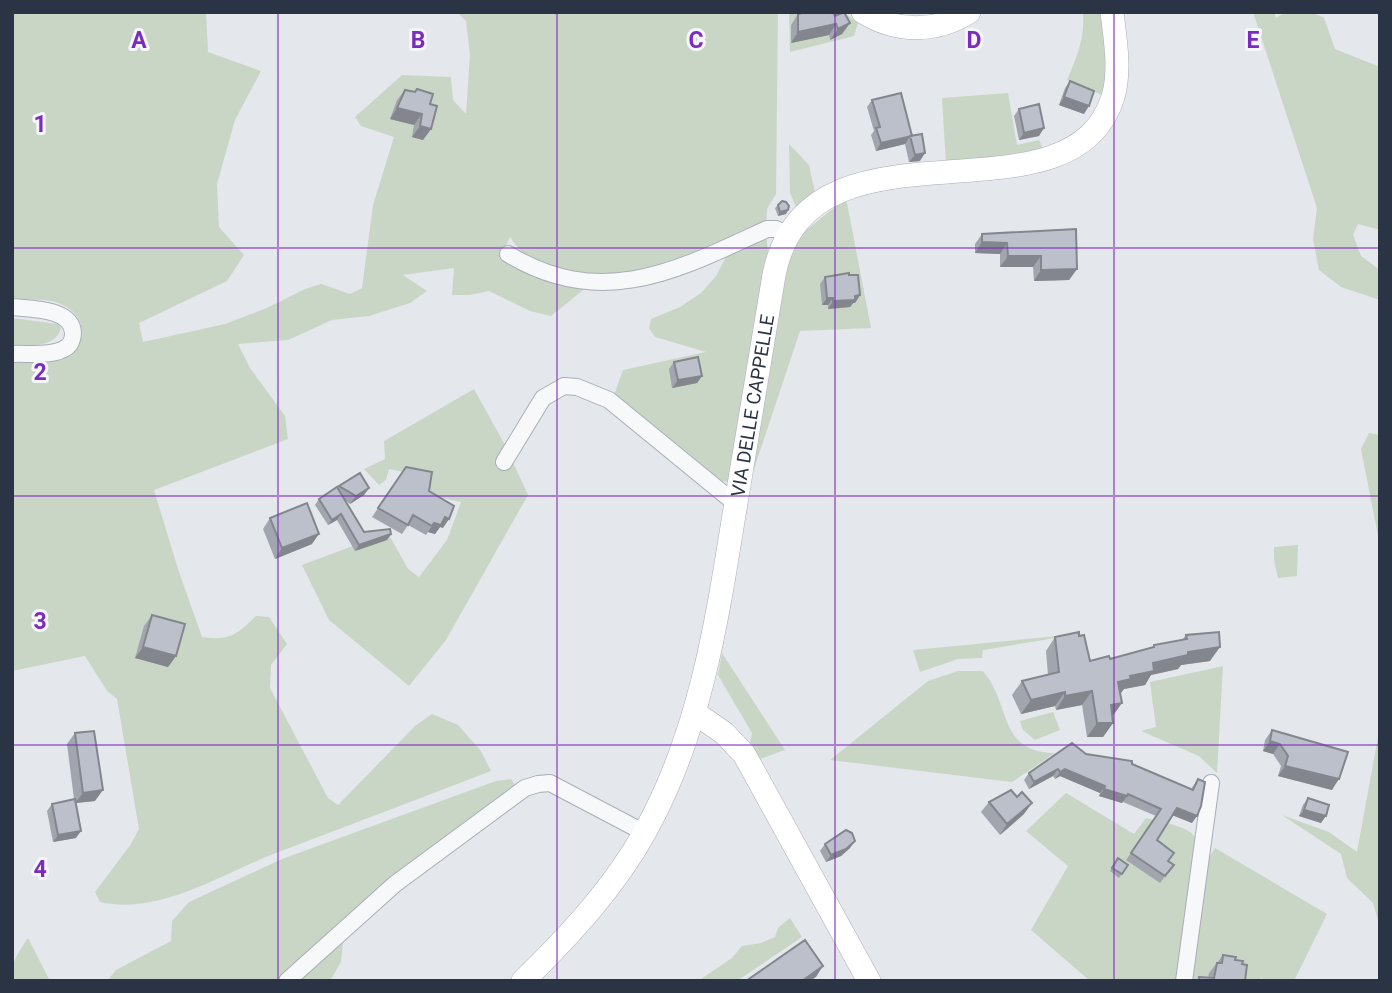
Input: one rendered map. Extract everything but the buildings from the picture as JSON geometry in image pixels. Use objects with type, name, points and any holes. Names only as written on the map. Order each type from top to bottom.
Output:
[{"type":"main road","points":[[863,12],[885,23],[919,29],[952,21],[969,12]]},
{"type":"main road","name":"VIA DELLE CAPPELLE","points":[[523,981],[585,915],[645,833],[670,782],[695,713],[712,639],[774,275],[788,234],[820,201],[853,185],[1018,164],[1048,157],[1074,146],[1100,123],[1114,96],[1117,65],[1112,12]]},
{"type":"main road","points":[[695,713],[724,733],[744,754],[869,981]]},
{"type":"street","points":[[508,254],[547,274],[573,279],[634,280],[654,277],[690,265],[767,229],[788,234]]},
{"type":"street","points":[[12,307],[52,312],[65,317],[73,328],[73,339],[66,348],[52,352],[12,354]]},
{"type":"street","points":[[504,462],[543,398],[564,386],[577,387],[609,400],[736,504]]},
{"type":"street","points":[[287,981],[395,884],[525,788],[538,783],[550,783],[645,833]]},
{"type":"street","points":[[1184,981],[1211,783]]},
{"type":"green space","points":[[1293,11],[1319,15],[1324,18],[1335,49],[1380,67],[1380,230],[1358,224],[1353,235],[1361,256],[1380,270],[1380,300],[1341,287],[1319,270],[1313,239],[1317,208],[1253,12],[1274,12],[1276,18]]},
{"type":"green space","points":[[12,12],[206,12],[208,52],[261,71],[235,120],[217,184],[219,227],[244,255],[227,281],[139,323],[143,342],[225,324],[321,284],[350,294],[362,288],[373,205],[394,137],[361,126],[355,117],[402,75],[451,77],[453,100],[466,114],[470,55],[466,21],[457,12],[778,12],[776,194],[767,209],[766,226],[693,260],[639,273],[614,275],[589,276],[544,266],[525,254],[510,237],[502,254],[511,263],[541,279],[588,286],[551,316],[530,311],[489,291],[452,295],[454,268],[403,275],[427,291],[410,303],[369,316],[332,320],[288,340],[238,344],[250,368],[285,416],[288,439],[154,490],[202,637],[226,637],[238,632],[256,616],[269,617],[287,644],[271,665],[270,688],[328,798],[338,805],[415,726],[432,714],[458,725],[481,751],[491,771],[276,853],[190,890],[145,903],[122,905],[100,902],[95,892],[139,829],[117,699],[107,691],[85,656],[12,671],[12,361],[71,356],[81,339],[82,331],[76,316],[62,305],[52,301],[12,298]]},
{"type":"green space","points":[[789,12],[843,12],[858,23],[854,36],[790,52]]},
{"type":"green space","points":[[1083,12],[1105,12],[1109,49],[1104,96],[1067,80],[1081,39]]},
{"type":"green space","points":[[1008,93],[1017,145],[1039,140],[1043,149],[946,165],[942,98]]},
{"type":"green space","points":[[789,144],[809,165],[815,193],[797,209],[790,193]]},
{"type":"green space","points":[[846,198],[871,328],[800,331],[753,472],[786,271],[799,236]]},
{"type":"green space","points":[[766,233],[768,252],[729,482],[722,481],[614,395],[623,370],[706,352],[655,337],[649,328],[651,319],[680,307],[701,293],[716,276],[728,253]]},
{"type":"green space","points":[[12,318],[58,324],[61,328],[58,335],[48,342],[12,346]]},
{"type":"green space","points":[[474,389],[505,445],[528,495],[446,640],[409,686],[329,620],[302,565],[388,533],[408,569],[419,577],[447,540],[461,502],[428,495],[431,477],[389,469],[386,480],[379,485],[364,469],[385,459],[384,441]]},
{"type":"green space","points":[[1369,433],[1380,435],[1380,546],[1361,449]]},
{"type":"green space","points":[[1298,545],[1297,576],[1278,578],[1274,547]]},
{"type":"green space","points":[[1079,634],[983,650],[982,658],[958,659],[920,672],[913,650]]},
{"type":"green space","points":[[722,653],[785,750],[757,760],[749,749],[752,733],[718,675]]},
{"type":"green space","points":[[1223,666],[1217,773],[1199,756],[1141,731],[1156,727],[1150,682]]},
{"type":"green space","points":[[958,671],[983,671],[992,684],[1014,736],[1023,745],[1036,751],[1055,753],[1012,782],[830,760],[928,681]]},
{"type":"green space","points":[[1053,712],[1060,730],[1035,740],[1023,730],[1020,721]]},
{"type":"green space","points":[[1380,726],[1380,927],[1373,903],[1347,878],[1341,854],[1282,815],[1329,832],[1357,852]]},
{"type":"green space","points":[[511,779],[515,785],[424,852],[356,908],[277,981],[107,981],[116,970],[171,941],[172,921],[189,902],[282,859],[496,781]]},
{"type":"green space","points":[[1066,793],[1134,834],[1146,818],[1183,828],[1195,836],[1198,842],[1179,981],[1090,981],[1031,930],[1068,866],[1026,831]]},
{"type":"green space","points":[[1215,848],[1327,914],[1294,981],[1267,981],[1261,978],[1259,981],[1190,981],[1203,868]]},
{"type":"green space","points":[[790,918],[802,937],[737,981],[698,981],[732,958],[742,946],[761,943],[775,937],[778,928]]},
{"type":"green space","points":[[28,938],[50,981],[15,981],[14,964]]},
{"type":"green space","points":[[343,942],[341,962],[330,981],[298,981]]}]
